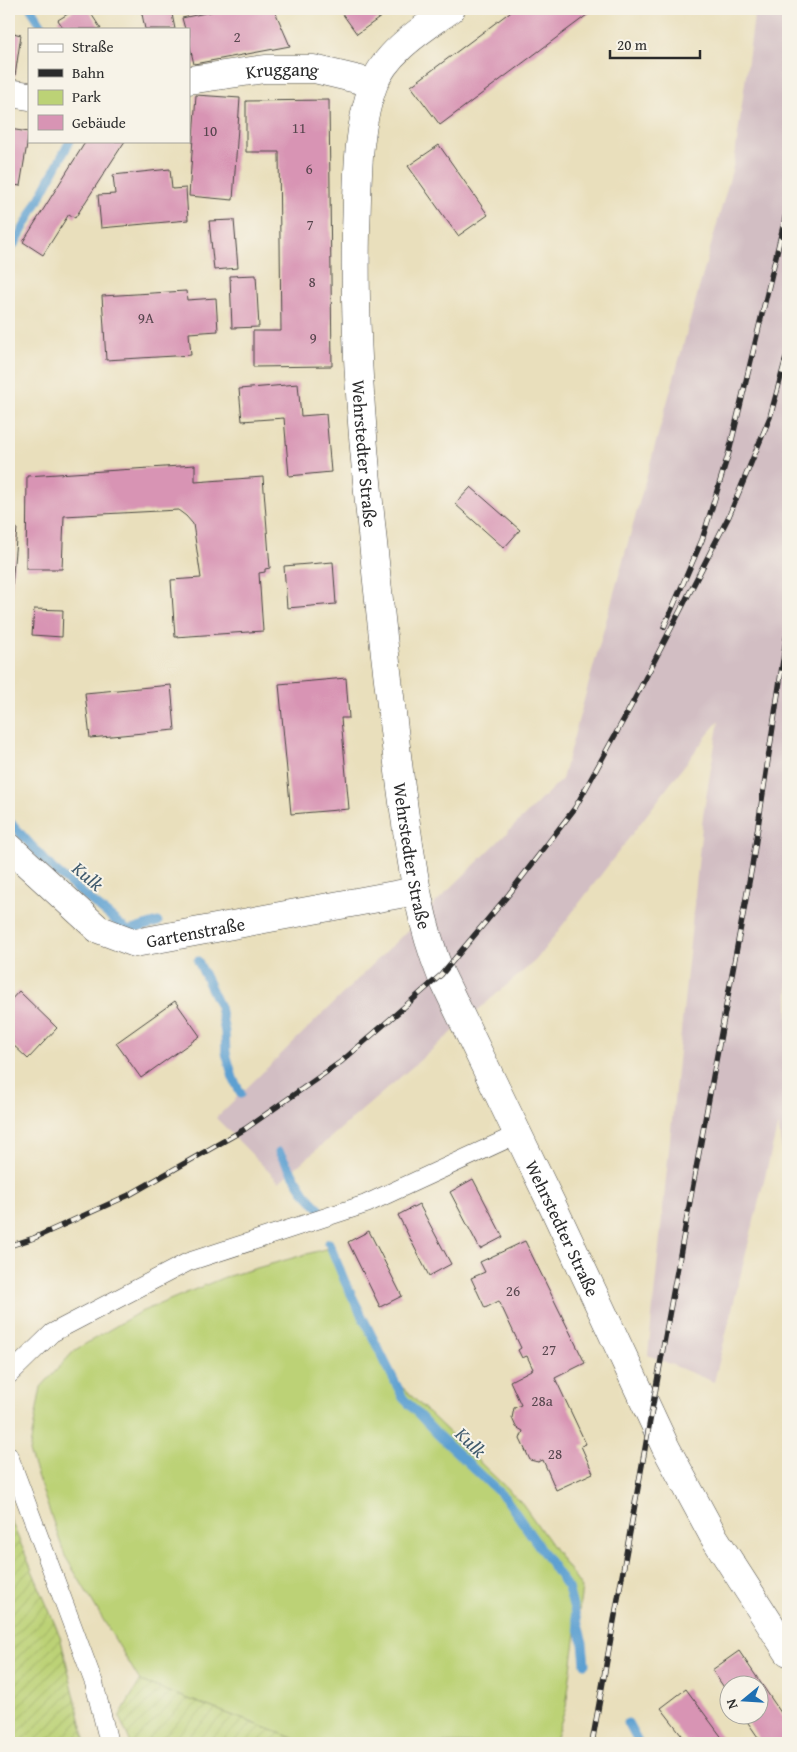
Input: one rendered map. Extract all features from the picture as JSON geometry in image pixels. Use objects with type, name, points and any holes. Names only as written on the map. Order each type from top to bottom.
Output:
[{"type":"street","name":"Wehrstedter Straße","points":[[451,9],[402,46],[386,63],[373,84],[363,118],[358,174],[355,295],[369,510],[397,759],[416,891],[431,950],[441,975],[666,1448],[714,1538],[788,1652]]},
{"type":"street","name":"Kruggang","points":[[190,80],[265,69],[314,69],[373,84]]},
{"type":"street","points":[[9,93],[28,96]]},
{"type":"street","name":"Gartenstraße","points":[[9,847],[98,929],[135,943],[416,891]]},
{"type":"lane","points":[[9,1375],[52,1333],[188,1262],[366,1204],[518,1134]]},
{"type":"lane","points":[[9,1456],[94,1683],[108,1743]]},
{"type":"shaded area","points":[[755,9],[788,9],[788,1191],[778,1124],[714,1382],[648,1355],[703,816],[719,720],[536,960],[279,1182],[216,1118],[562,779],[734,163]]},
{"type":"green space","points":[[332,1247],[398,1383],[522,1503],[582,1588],[566,1707],[554,1743],[306,1743],[140,1681],[65,1556],[29,1452],[41,1387],[75,1350],[138,1313],[225,1277]]},
{"type":"green space","points":[[9,1516],[60,1636],[86,1743],[9,1743]]},
{"type":"green space","points":[[140,1681],[306,1743],[131,1743],[119,1717]]},
{"type":"building","points":[[76,9],[88,9],[100,28],[63,28],[58,20]]},
{"type":"building","points":[[141,9],[171,9],[175,28],[145,28]]},
{"type":"building","points":[[224,9],[274,9],[290,46],[194,64],[190,47],[190,28],[185,28],[182,18]]},
{"type":"building","points":[[339,9],[392,9],[357,34]]},
{"type":"building","points":[[514,9],[595,9],[440,125],[411,86]]},
{"type":"building","points":[[9,32],[21,35],[15,76],[9,76]]},
{"type":"building","points":[[196,95],[240,98],[233,200],[189,196]]},
{"type":"building","points":[[329,100],[332,366],[253,367],[253,331],[281,331],[279,152],[246,152],[246,101]]},
{"type":"building","points":[[9,129],[28,132],[20,186],[9,184]]},
{"type":"building","points":[[85,142],[124,142],[75,218],[69,214],[43,255],[23,242]]},
{"type":"building","points":[[439,145],[488,215],[458,236],[408,166]]},
{"type":"building","points":[[170,169],[172,189],[186,188],[188,220],[101,228],[98,195],[115,194],[113,175]]},
{"type":"building","points":[[234,220],[238,268],[214,270],[209,221]]},
{"type":"building","points":[[256,275],[259,327],[232,328],[230,276]]},
{"type":"building","points":[[186,291],[187,300],[216,298],[218,331],[189,333],[191,355],[106,360],[102,296]]},
{"type":"building","points":[[298,384],[301,416],[326,414],[331,472],[289,476],[284,418],[242,421],[239,389]]},
{"type":"building","points":[[195,465],[195,482],[263,477],[270,568],[265,569],[265,572],[259,573],[263,631],[175,637],[171,580],[201,578],[193,524],[178,510],[64,516],[62,569],[26,569],[27,476]]},
{"type":"building","points":[[471,487],[520,530],[504,548],[455,504]]},
{"type":"building","points":[[9,528],[17,528],[10,609],[9,609]]},
{"type":"building","points":[[333,562],[336,604],[287,608],[284,566]]},
{"type":"building","points":[[34,609],[63,610],[62,637],[32,635]]},
{"type":"building","points":[[346,678],[349,718],[341,718],[349,809],[291,814],[279,684]]},
{"type":"building","points":[[171,685],[175,730],[90,738],[85,693]]},
{"type":"building","points":[[19,991],[57,1028],[28,1059],[9,1041],[9,1002]]},
{"type":"building","points":[[175,1001],[200,1036],[141,1078],[116,1043]]},
{"type":"building","points":[[473,1179],[503,1237],[480,1249],[450,1192]]},
{"type":"building","points":[[419,1204],[451,1264],[429,1276],[398,1215]]},
{"type":"building","points":[[369,1231],[402,1296],[380,1307],[348,1242]]},
{"type":"building","points":[[525,1241],[585,1363],[555,1378],[586,1444],[581,1446],[593,1473],[556,1490],[543,1460],[538,1462],[530,1460],[520,1439],[523,1431],[516,1427],[512,1418],[514,1408],[521,1405],[510,1381],[533,1369],[527,1356],[522,1358],[518,1350],[521,1348],[499,1301],[485,1308],[471,1278],[485,1272],[480,1262]]},
{"type":"building","points":[[739,1651],[755,1674],[720,1674],[720,1682],[712,1670]]},
{"type":"building","points":[[686,1689],[726,1743],[688,1743],[661,1708]]},
{"type":"building","points":[[770,1697],[788,1723],[788,1743],[762,1743],[749,1724],[770,1724]]},
{"type":"waterway","name":"Kulk","points":[[31,9],[43,28]]},
{"type":"waterway","name":"Kulk","points":[[9,249],[16,242],[69,142]]},
{"type":"waterway","name":"Kulk","points":[[9,821],[54,870],[128,931],[158,922]]},
{"type":"waterway","name":"Kulk","points":[[198,961],[220,1007],[225,1032],[226,1053],[233,1078],[241,1094]]},
{"type":"waterway","name":"Kulk","points":[[279,1152],[305,1193],[319,1208]]},
{"type":"waterway","name":"Kulk","points":[[329,1243],[345,1282],[403,1398],[437,1434],[506,1499],[568,1588],[583,1643],[585,1664]]},
{"type":"waterway","name":"Kulk","points":[[628,1723],[639,1743]]},
{"type":"railway","points":[[664,627],[702,540],[729,452],[788,206]]},
{"type":"railway","points":[[9,1246],[34,1238],[129,1195],[245,1129],[342,1061],[441,975],[509,894],[575,808],[630,708],[729,516],[770,417],[788,351]]},
{"type":"railway","points":[[592,1743],[752,866],[788,627]]}]
